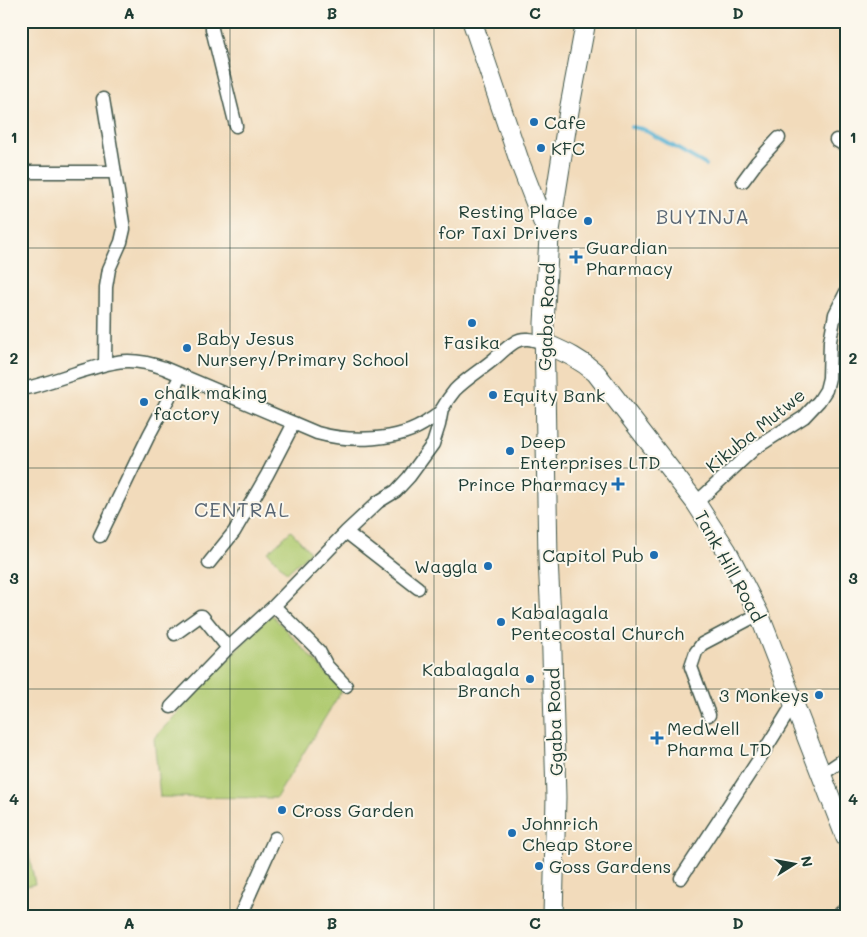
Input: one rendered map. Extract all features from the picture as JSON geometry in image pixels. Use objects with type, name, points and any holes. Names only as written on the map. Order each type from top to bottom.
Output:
[{"type":"main road","points":[[472,21],[520,163],[549,237]]},
{"type":"main road","name":"Ggaba Road","points":[[553,916],[556,797],[548,560],[544,343],[549,237],[569,111],[586,21]]},
{"type":"main road","name":"Tank Hill Road","points":[[544,343],[574,356],[596,373],[696,503],[727,551],[759,614],[846,838]]},
{"type":"street","points":[[212,21],[212,29],[236,126]]},
{"type":"street","points":[[103,99],[124,228],[121,242],[109,269],[106,287],[105,364]]},
{"type":"street","points":[[743,180],[779,138]]},
{"type":"street","points":[[21,172],[114,172]]},
{"type":"street","name":"Kikuba Mutwe","points":[[696,503],[754,449],[804,417],[819,401],[826,390],[829,378],[830,342],[835,314],[846,292]]},
{"type":"street","points":[[171,707],[346,532],[378,502],[396,491],[409,477],[433,444],[442,409],[454,391],[519,339],[544,343]]},
{"type":"street","points":[[21,389],[112,362],[138,361],[150,363],[181,375],[306,429],[329,436],[357,439],[393,435],[419,427],[428,422],[442,409]]},
{"type":"street","points":[[100,536],[149,435],[181,375]]},
{"type":"street","points":[[209,563],[234,532],[294,423]]},
{"type":"street","points":[[346,532],[418,588]]},
{"type":"street","points":[[274,606],[319,651],[327,666],[346,686]]},
{"type":"street","points":[[709,716],[691,667],[696,652],[702,644],[759,614]]},
{"type":"street","points":[[175,634],[202,616],[228,648]]},
{"type":"street","points":[[681,878],[794,703]]},
{"type":"street","points":[[821,775],[846,756]]},
{"type":"street","points":[[240,916],[275,838]]},
{"type":"street","points":[[837,916],[846,908]]},
{"type":"green space","points":[[291,531],[310,552],[287,573],[268,552]]},
{"type":"green space","points":[[271,614],[342,690],[276,798],[160,797],[154,738]]},
{"type":"green space","points":[[21,817],[35,884],[21,887]]},
{"type":"waterway","points":[[631,127],[643,129],[706,165]]},
{"type":"place","name":"Cafe","points":[[534,122]]},
{"type":"place","name":"KFC","points":[[541,148]]},
{"type":"place","name":"Resting Place for Taxi Drivers","points":[[588,221]]},
{"type":"place","name":"Guardian Pharmacy","points":[[576,257]]},
{"type":"place","name":"Fasika","points":[[472,323]]},
{"type":"place","name":"Baby Jesus Nursery/Primary School","points":[[187,348]]},
{"type":"place","name":"Equity Bank","points":[[493,395]]},
{"type":"place","name":"chalk making factory","points":[[144,402]]},
{"type":"place","name":"Deep Enterprises LTD","points":[[510,451]]},
{"type":"place","name":"Prince Pharmacy","points":[[618,484]]},
{"type":"place","name":"Capitol Pub","points":[[654,555]]},
{"type":"place","name":"Waggla","points":[[488,566]]},
{"type":"place","name":"Kabalagala Pentecostal Church","points":[[501,622]]},
{"type":"place","name":"Kabalagala Branch","points":[[530,679]]},
{"type":"place","name":"3 Monkeys","points":[[819,695]]},
{"type":"place","name":"MedWell Pharma LTD","points":[[657,738]]},
{"type":"place","name":"Cross Garden","points":[[282,810]]},
{"type":"place","name":"Johnrich Cheap Store","points":[[512,833]]},
{"type":"place","name":"Goss Gardens","points":[[539,866]]},
{"type":"district","name":"BUYINJA","points":[[703,216]]},
{"type":"district","name":"CENTRAL","points":[[242,509]]}]
